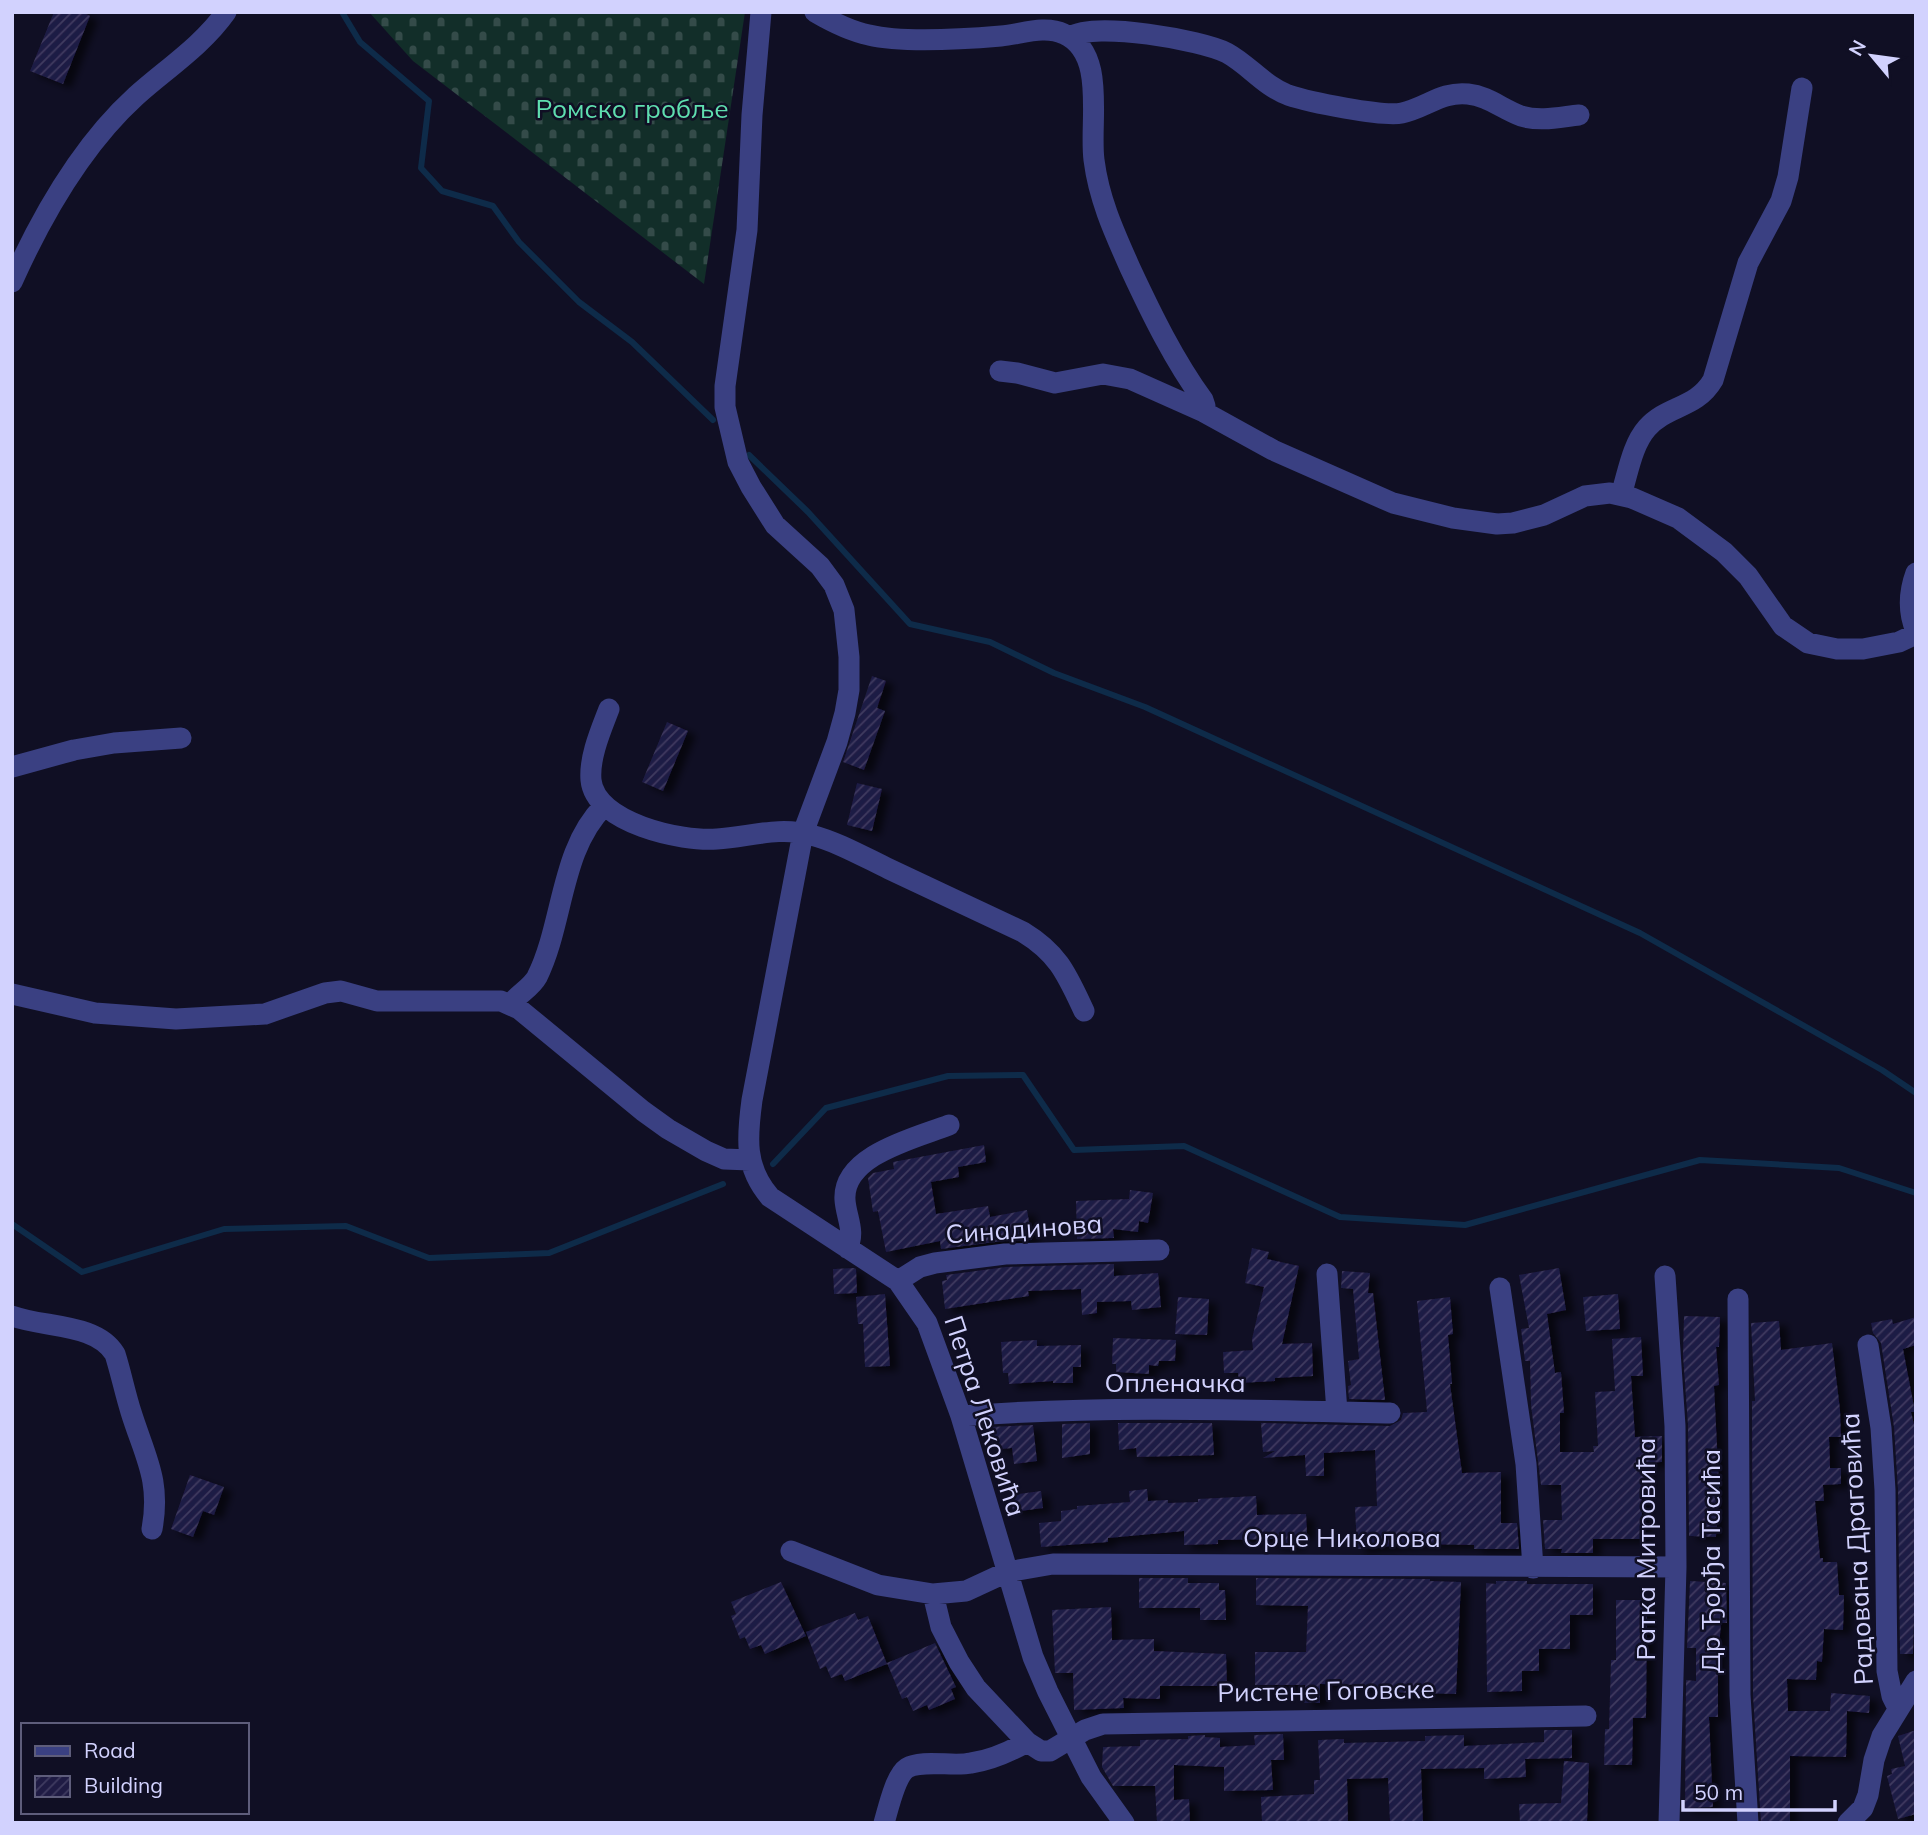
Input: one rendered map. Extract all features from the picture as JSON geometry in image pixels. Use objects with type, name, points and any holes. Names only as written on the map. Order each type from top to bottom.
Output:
[{"type":"street","points":[[12,282],[34,233],[93,144],[135,97],[184,56],[226,12]]},
{"type":"street","name":"Петра Лековића","points":[[761,12],[752,114],[747,230],[725,386],[725,407],[731,440],[751,488],[775,525],[820,566],[834,585],[844,610],[849,690],[837,742],[803,833],[752,1100],[747,1137],[750,1160],[761,1186],[770,1197],[898,1281],[927,1323],[961,1416],[1033,1657],[1091,1777],[1124,1823]]},
{"type":"street","points":[[816,12],[844,27],[873,36],[967,38],[1051,30],[1071,37],[1086,52],[1092,72],[1094,157],[1103,205],[1157,324],[1203,400],[1204,412]]},
{"type":"street","points":[[1071,37],[1082,32],[1143,34],[1209,45],[1237,59],[1266,83],[1287,94],[1375,113],[1400,114],[1434,99],[1457,94],[1489,99],[1512,112],[1531,118],[1579,115]]},
{"type":"street","points":[[1621,495],[1636,447],[1647,427],[1701,396],[1713,380],[1748,263],[1781,201],[1788,177],[1801,88]]},
{"type":"street","points":[[1000,371],[1055,383],[1091,375],[1116,375],[1161,391],[1273,450],[1393,503],[1454,518],[1497,524],[1513,523],[1544,515],[1584,496],[1599,494],[1621,495],[1656,506],[1711,541],[1748,576],[1783,625],[1808,643],[1837,649],[1863,649],[1899,642],[1916,633],[1910,606],[1911,587],[1916,573]]},
{"type":"street","points":[[610,709],[601,730],[592,765],[591,782],[604,806],[614,813],[652,830],[693,839],[714,840],[768,831],[803,833],[836,844],[1023,932],[1042,944],[1066,974],[1084,1011]]},
{"type":"street","points":[[12,767],[88,747],[181,738]]},
{"type":"street","points":[[511,1004],[536,979],[576,851],[587,827],[604,806]]},
{"type":"street","points":[[12,994],[95,1013],[176,1019],[265,1014],[325,993],[341,992],[377,1001],[490,1000],[511,1004],[642,1111],[668,1129],[724,1159],[750,1160]]},
{"type":"street","points":[[847,1248],[852,1232],[845,1196],[848,1181],[856,1170],[876,1153],[949,1125]]},
{"type":"street","name":"Синадинова","points":[[898,1281],[920,1267],[935,1263],[1005,1254],[1159,1250]]},
{"type":"street","points":[[1327,1274],[1337,1412]]},
{"type":"street","name":"Ратка Митровића","points":[[1665,1276],[1675,1426],[1676,1567],[1670,1823]]},
{"type":"street","points":[[1500,1289],[1526,1464],[1533,1568]]},
{"type":"street","name":"Др Ђорђа Тасића","points":[[1738,1299],[1740,1695],[1748,1823]]},
{"type":"street","points":[[12,1317],[91,1333],[111,1347],[153,1474],[155,1511],[152,1529]]},
{"type":"street","name":"Радована Драговића","points":[[1868,1345],[1881,1428],[1884,1477],[1887,1671],[1892,1696],[1898,1708]]},
{"type":"street","name":"Опленачка","points":[[961,1416],[1011,1412],[1143,1410],[1390,1413]]},
{"type":"street","name":"Орце Николова","points":[[791,1551],[878,1585],[933,1594],[966,1591],[1007,1572],[1053,1564],[1676,1567]]},
{"type":"street","points":[[884,1823],[899,1777],[906,1769],[920,1765],[969,1764],[1003,1755],[1027,1742],[976,1688],[959,1662],[941,1627],[933,1594]]},
{"type":"street","points":[[1848,1823],[1868,1815],[1882,1736],[1916,1681]]},
{"type":"street","name":"Ристене Гоговске","points":[[1027,1742],[1041,1751],[1050,1751],[1085,1730],[1103,1724],[1586,1716]]},
{"type":"green space","name":"Ромско гробље","points":[[369,12],[745,12],[704,284],[413,61]]},
{"type":"building","points":[[54,12],[82,12],[90,16],[63,84],[30,71]]},
{"type":"building","points":[[872,676],[886,681],[877,708],[885,711],[864,770],[843,762]]},
{"type":"building","points":[[667,722],[688,731],[663,791],[642,782]]},
{"type":"building","points":[[857,783],[882,789],[872,831],[847,825]]},
{"type":"building","points":[[984,1145],[986,1162],[958,1167],[959,1177],[931,1182],[936,1214],[988,1206],[990,1217],[1027,1210],[1032,1240],[941,1249],[940,1241],[886,1252],[878,1211],[873,1212],[868,1178],[873,1173],[894,1169],[893,1162]]},
{"type":"building","points":[[1130,1190],[1153,1193],[1148,1223],[1139,1221],[1138,1232],[1113,1229],[1114,1238],[1077,1239],[1076,1201],[1129,1199]]},
{"type":"building","points":[[1252,1248],[1269,1252],[1267,1259],[1299,1266],[1282,1344],[1312,1343],[1313,1376],[1239,1383],[1238,1373],[1224,1373],[1223,1352],[1253,1350],[1252,1339],[1264,1287],[1245,1283]]},
{"type":"building","points":[[1114,1264],[1114,1276],[1158,1273],[1161,1307],[1132,1310],[1131,1301],[1097,1302],[1097,1313],[1082,1315],[1081,1289],[1028,1291],[1029,1296],[945,1309],[942,1281],[947,1280],[946,1275],[1006,1267]]},
{"type":"building","points":[[854,1268],[857,1293],[834,1294],[833,1269]]},
{"type":"building","points":[[1559,1268],[1566,1310],[1547,1314],[1555,1373],[1561,1372],[1564,1413],[1560,1413],[1560,1452],[1594,1452],[1593,1446],[1598,1446],[1595,1392],[1615,1391],[1612,1339],[1641,1337],[1643,1376],[1631,1376],[1635,1437],[1662,1436],[1662,1462],[1646,1463],[1647,1489],[1642,1489],[1642,1539],[1593,1539],[1593,1553],[1561,1553],[1562,1549],[1545,1549],[1543,1520],[1562,1520],[1561,1485],[1541,1485],[1531,1405],[1530,1361],[1525,1361],[1521,1329],[1529,1328],[1519,1275]]},
{"type":"building","points":[[1342,1271],[1370,1273],[1368,1293],[1373,1293],[1385,1400],[1349,1399],[1348,1386],[1351,1385],[1348,1361],[1359,1359],[1353,1289],[1341,1288]]},
{"type":"building","points":[[885,1294],[890,1366],[865,1367],[863,1324],[858,1324],[856,1297]]},
{"type":"building","points":[[1618,1294],[1620,1329],[1586,1331],[1583,1297]]},
{"type":"building","points":[[1178,1297],[1209,1299],[1207,1335],[1175,1334]]},
{"type":"building","points":[[1450,1297],[1453,1334],[1448,1335],[1450,1384],[1462,1473],[1501,1472],[1501,1523],[1517,1523],[1519,1549],[1474,1549],[1474,1545],[1418,1544],[1357,1549],[1355,1507],[1377,1506],[1375,1450],[1324,1453],[1324,1476],[1306,1476],[1305,1455],[1263,1458],[1275,1451],[1263,1452],[1261,1423],[1390,1426],[1401,1420],[1403,1413],[1427,1412],[1417,1301]]},
{"type":"building","points":[[1684,1316],[1720,1317],[1719,1347],[1716,1347],[1719,1385],[1714,1386],[1719,1487],[1716,1537],[1689,1536]]},
{"type":"building","points":[[1916,1317],[1916,1345],[1903,1349],[1915,1412],[1911,1412],[1916,1433],[1916,1618],[1913,1654],[1900,1654],[1898,1490],[1894,1427],[1881,1343],[1873,1333],[1871,1323],[1892,1319],[1893,1324]]},
{"type":"building","points":[[1779,1321],[1781,1350],[1832,1343],[1841,1437],[1829,1437],[1830,1468],[1841,1468],[1841,1484],[1823,1485],[1824,1501],[1815,1501],[1820,1558],[1823,1558],[1823,1562],[1837,1562],[1839,1595],[1844,1595],[1843,1630],[1824,1629],[1822,1662],[1817,1661],[1816,1680],[1787,1679],[1788,1711],[1830,1711],[1831,1693],[1870,1696],[1869,1713],[1847,1711],[1846,1757],[1790,1756],[1790,1823],[1761,1823],[1753,1695],[1752,1401],[1755,1401],[1751,1323]]},
{"type":"building","points":[[1113,1338],[1176,1340],[1175,1361],[1159,1361],[1158,1366],[1149,1365],[1149,1374],[1116,1372],[1116,1364],[1112,1364]]},
{"type":"building","points":[[1037,1340],[1037,1346],[1081,1345],[1081,1367],[1073,1367],[1073,1383],[1053,1381],[1009,1384],[1008,1373],[1003,1373],[1001,1342]]},
{"type":"building","points":[[1090,1423],[1090,1454],[1062,1458],[1062,1424]]},
{"type":"building","points":[[1118,1423],[1212,1423],[1214,1455],[1137,1457],[1136,1448],[1119,1450]]},
{"type":"building","points":[[1033,1425],[1037,1461],[1014,1464],[1012,1448],[1001,1449],[1000,1444],[992,1445],[990,1427]]},
{"type":"building","points":[[190,1475],[224,1487],[214,1515],[203,1511],[193,1537],[171,1529]]},
{"type":"building","points":[[1147,1489],[1148,1501],[1168,1500],[1168,1503],[1256,1496],[1257,1515],[1306,1514],[1307,1534],[1297,1535],[1297,1545],[1273,1545],[1273,1539],[1218,1540],[1218,1544],[1184,1545],[1184,1531],[1108,1538],[1108,1542],[1041,1547],[1039,1523],[1061,1521],[1061,1511],[1077,1509],[1077,1506],[1130,1502],[1129,1491]]},
{"type":"building","points":[[1041,1491],[1043,1508],[1013,1512],[1011,1495]]},
{"type":"building","points":[[1139,1578],[1188,1578],[1188,1583],[1219,1583],[1219,1590],[1225,1590],[1226,1620],[1200,1620],[1200,1608],[1139,1608]]},
{"type":"building","points":[[1256,1578],[1430,1579],[1461,1582],[1456,1694],[1381,1692],[1381,1689],[1365,1689],[1365,1685],[1320,1684],[1320,1703],[1304,1703],[1305,1685],[1255,1685],[1255,1652],[1306,1652],[1308,1606],[1256,1605]]},
{"type":"building","points":[[1496,1581],[1593,1584],[1593,1615],[1570,1615],[1570,1649],[1539,1649],[1539,1671],[1522,1671],[1522,1691],[1487,1692],[1486,1583],[1496,1584]]},
{"type":"building","points":[[1690,1581],[1726,1583],[1727,1623],[1721,1623],[1718,1660],[1718,1717],[1709,1717],[1713,1807],[1685,1808],[1686,1680],[1696,1681],[1696,1648],[1687,1648]]},
{"type":"building","points":[[781,1582],[806,1636],[765,1654],[761,1645],[750,1649],[745,1637],[740,1639],[731,1616],[736,1614],[731,1602]]},
{"type":"building","points":[[1616,1600],[1647,1600],[1646,1718],[1633,1718],[1632,1765],[1604,1765],[1605,1729],[1609,1729],[1611,1660],[1616,1660]]},
{"type":"building","points":[[1111,1607],[1112,1640],[1154,1639],[1154,1651],[1226,1654],[1227,1686],[1160,1686],[1160,1699],[1123,1698],[1124,1708],[1074,1710],[1073,1673],[1055,1673],[1052,1610]]},
{"type":"building","points":[[855,1613],[858,1620],[868,1616],[887,1664],[845,1681],[842,1674],[831,1678],[826,1666],[820,1669],[806,1632]]},
{"type":"building","points":[[935,1643],[956,1687],[951,1689],[955,1699],[929,1710],[927,1705],[913,1711],[907,1697],[902,1699],[887,1663]]},
{"type":"building","points":[[1544,1730],[1572,1730],[1572,1758],[1525,1759],[1526,1777],[1484,1779],[1484,1768],[1421,1769],[1423,1823],[1390,1823],[1388,1778],[1347,1779],[1348,1823],[1262,1823],[1261,1797],[1314,1794],[1314,1780],[1320,1780],[1318,1740],[1344,1739],[1344,1743],[1425,1741],[1425,1736],[1464,1735],[1464,1746],[1544,1742]]},
{"type":"building","points":[[1916,1730],[1916,1814],[1898,1819],[1887,1776],[1892,1774],[1891,1769],[1905,1766],[1898,1736]]},
{"type":"building","points":[[1283,1734],[1284,1760],[1271,1760],[1273,1790],[1224,1791],[1224,1767],[1174,1765],[1174,1800],[1189,1799],[1190,1823],[1157,1823],[1155,1786],[1113,1786],[1102,1767],[1103,1747],[1140,1746],[1140,1740],[1188,1739],[1188,1736],[1205,1735],[1220,1738],[1220,1747],[1255,1745],[1254,1735]]},
{"type":"building","points":[[1564,1761],[1589,1763],[1587,1823],[1520,1823],[1519,1804],[1561,1803]]},
{"type":"waterway","points":[[342,12],[360,42],[429,101],[421,168],[442,191],[493,206],[519,242],[579,302],[632,342],[713,420]]},
{"type":"waterway","points":[[749,455],[808,512],[910,624],[990,642],[1054,673],[1145,707],[1640,933],[1882,1070],[1916,1093]]},
{"type":"waterway","points":[[773,1164],[826,1108],[948,1076],[1023,1075],[1074,1150],[1184,1146],[1340,1217],[1465,1225],[1700,1160],[1839,1168],[1916,1193]]},
{"type":"waterway","points":[[12,1224],[82,1272],[224,1229],[346,1226],[429,1258],[549,1253],[723,1184]]}]
